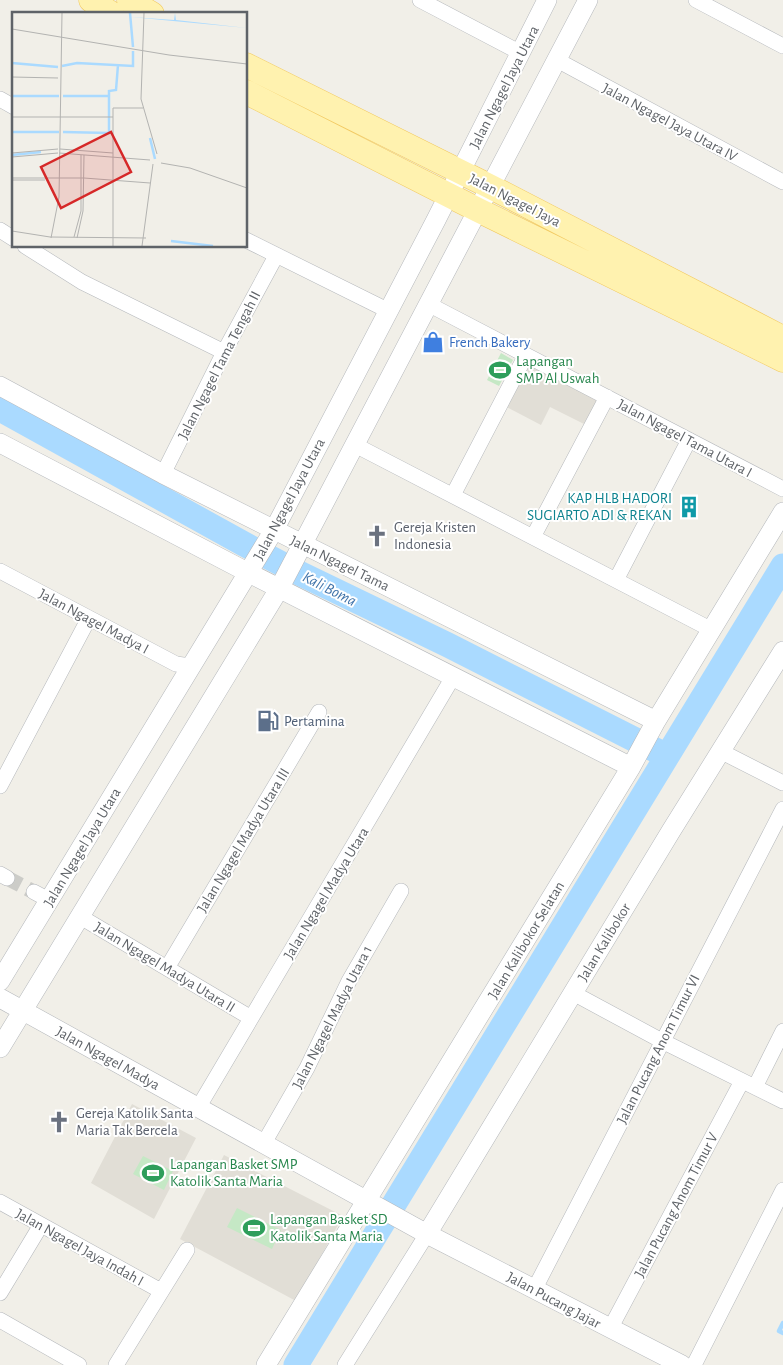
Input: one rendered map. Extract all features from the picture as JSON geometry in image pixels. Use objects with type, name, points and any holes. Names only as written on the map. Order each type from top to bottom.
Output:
[{"type":"main road","points":[[91,0],[109,12]]},
{"type":"main road","points":[[129,0],[149,12]]},
{"type":"main road","name":"Jalan Ngagel Jaya","points":[[248,66],[460,171],[783,338]]},
{"type":"main road","name":"Jalan Ngagel Jaya","points":[[248,93],[478,210],[783,360]]},
{"type":"street","points":[[420,0],[522,53]]},
{"type":"street","name":"Jalan Ngagel Jaya Utara","points":[[0,981],[42,896],[251,570],[271,535],[389,312],[522,53],[547,0]]},
{"type":"street","points":[[0,1048],[281,585],[588,0]]},
{"type":"street","points":[[696,0],[711,4],[783,46]]},
{"type":"street","name":"Jalan Ngagel Jaya Utara IV","points":[[557,60],[783,182]]},
{"type":"street","points":[[0,230],[12,238]]},
{"type":"street","points":[[248,241],[389,312]]},
{"type":"street","points":[[28,248],[76,278],[224,352]]},
{"type":"street","name":"Jalan Ngagel Tama Tengah II","points":[[163,474],[224,352],[276,256]]},
{"type":"street","name":"Jalan Ngagel Tama Utara I","points":[[428,304],[783,489]]},
{"type":"street","points":[[453,495],[526,355]]},
{"type":"street","name":"Jalan Ngagel Tama","points":[[0,386],[271,535],[654,725]]},
{"type":"street","points":[[533,537],[607,397]]},
{"type":"street","points":[[616,580],[689,440]]},
{"type":"street","points":[[0,442],[281,585],[453,677],[633,764]]},
{"type":"street","points":[[355,445],[705,626]]},
{"type":"street","name":"Jalan Kalibokor Selatan","points":[[266,1365],[374,1205],[633,764],[705,626],[783,512]]},
{"type":"street","name":"Jalan Ngagel Madya I","points":[[0,571],[176,664],[190,666]]},
{"type":"street","points":[[0,786],[89,618]]},
{"type":"street","name":"Jalan Kalibokor","points":[[427,1234],[783,651]]},
{"type":"street","name":"Jalan Ngagel Madya Utara","points":[[198,1108],[453,677]]},
{"type":"street","name":"Jalan Ngagel Madya Utara III","points":[[167,968],[319,712]]},
{"type":"street","points":[[722,752],[783,783]]},
{"type":"street","name":"Jalan Pucang Anom Timur VI","points":[[534,1290],[783,808]]},
{"type":"street","name":"Jalan Ngagel Madya Utara 1","points":[[264,1143],[307,1068],[349,981],[401,891]]},
{"type":"street","name":"Jalan Ngagel Madya Utara II","points":[[79,916],[251,1018]]},
{"type":"street","points":[[573,993],[662,1041],[783,1101]]},
{"type":"street","name":"Jalan Ngagel Madya","points":[[0,998],[427,1234]]},
{"type":"street","name":"Jalan Pucang Anom Timur V","points":[[610,1329],[748,1084],[783,1031]]},
{"type":"street","points":[[694,1365],[783,1190]]},
{"type":"street","name":"Jalan Ngagel Jaya Indah I","points":[[0,1202],[161,1292]]},
{"type":"street","points":[[0,1292],[41,1225]]},
{"type":"street","points":[[345,1365],[427,1234]]},
{"type":"street","name":"Jalan Pucang Jajar","points":[[427,1234],[682,1365]]},
{"type":"street","points":[[116,1365],[187,1250]]},
{"type":"street","points":[[0,1320],[79,1365]]},
{"type":"shaded area","points":[[526,359],[604,399],[590,427],[550,407],[541,425],[503,405]]},
{"type":"shaded area","points":[[132,1104],[196,1138],[154,1219],[91,1183]]},
{"type":"shaded area","points":[[224,1155],[343,1216],[296,1301],[180,1239]]},
{"type":"green space","name":"Lapangan SMP Al Uswah","points":[[501,353],[513,360],[499,386],[487,380]]},
{"type":"green space","name":"Lapangan Basket SMP Katolik Santa Maria","points":[[143,1156],[173,1171],[164,1190],[133,1174]]},
{"type":"green space","name":"Lapangan Basket SD Katolik Santa Maria","points":[[237,1208],[281,1230],[272,1249],[227,1227]]},
{"type":"waterway","name":"Kali Boma","points":[[0,409],[301,574],[448,645],[665,755]]},
{"type":"waterway","points":[[296,1365],[783,566]]},
{"type":"waterway","points":[[783,1323],[779,1331],[783,1333]]},
{"type":"tunnel","points":[[7,878],[34,892]]},
{"type":"place","name":"French Bakery","points":[[433,342]]},
{"type":"place","name":"Lapangan SMP Al Uswah","points":[[500,370]]},
{"type":"place","name":"KAP HLB HADORI SUGIARTO ADI & REKAN","points":[[689,507]]},
{"type":"place","name":"Gereja Kristen Indonesia","points":[[377,536]]},
{"type":"place","name":"Pertamina","points":[[268,721]]},
{"type":"place","name":"Gereja Katolik Santa Maria Tak Bercela","points":[[59,1122]]},
{"type":"place","name":"Lapangan Basket SMP Katolik Santa Maria","points":[[153,1173]]},
{"type":"place","name":"Lapangan Basket SD Katolik Santa Maria","points":[[254,1228]]}]
